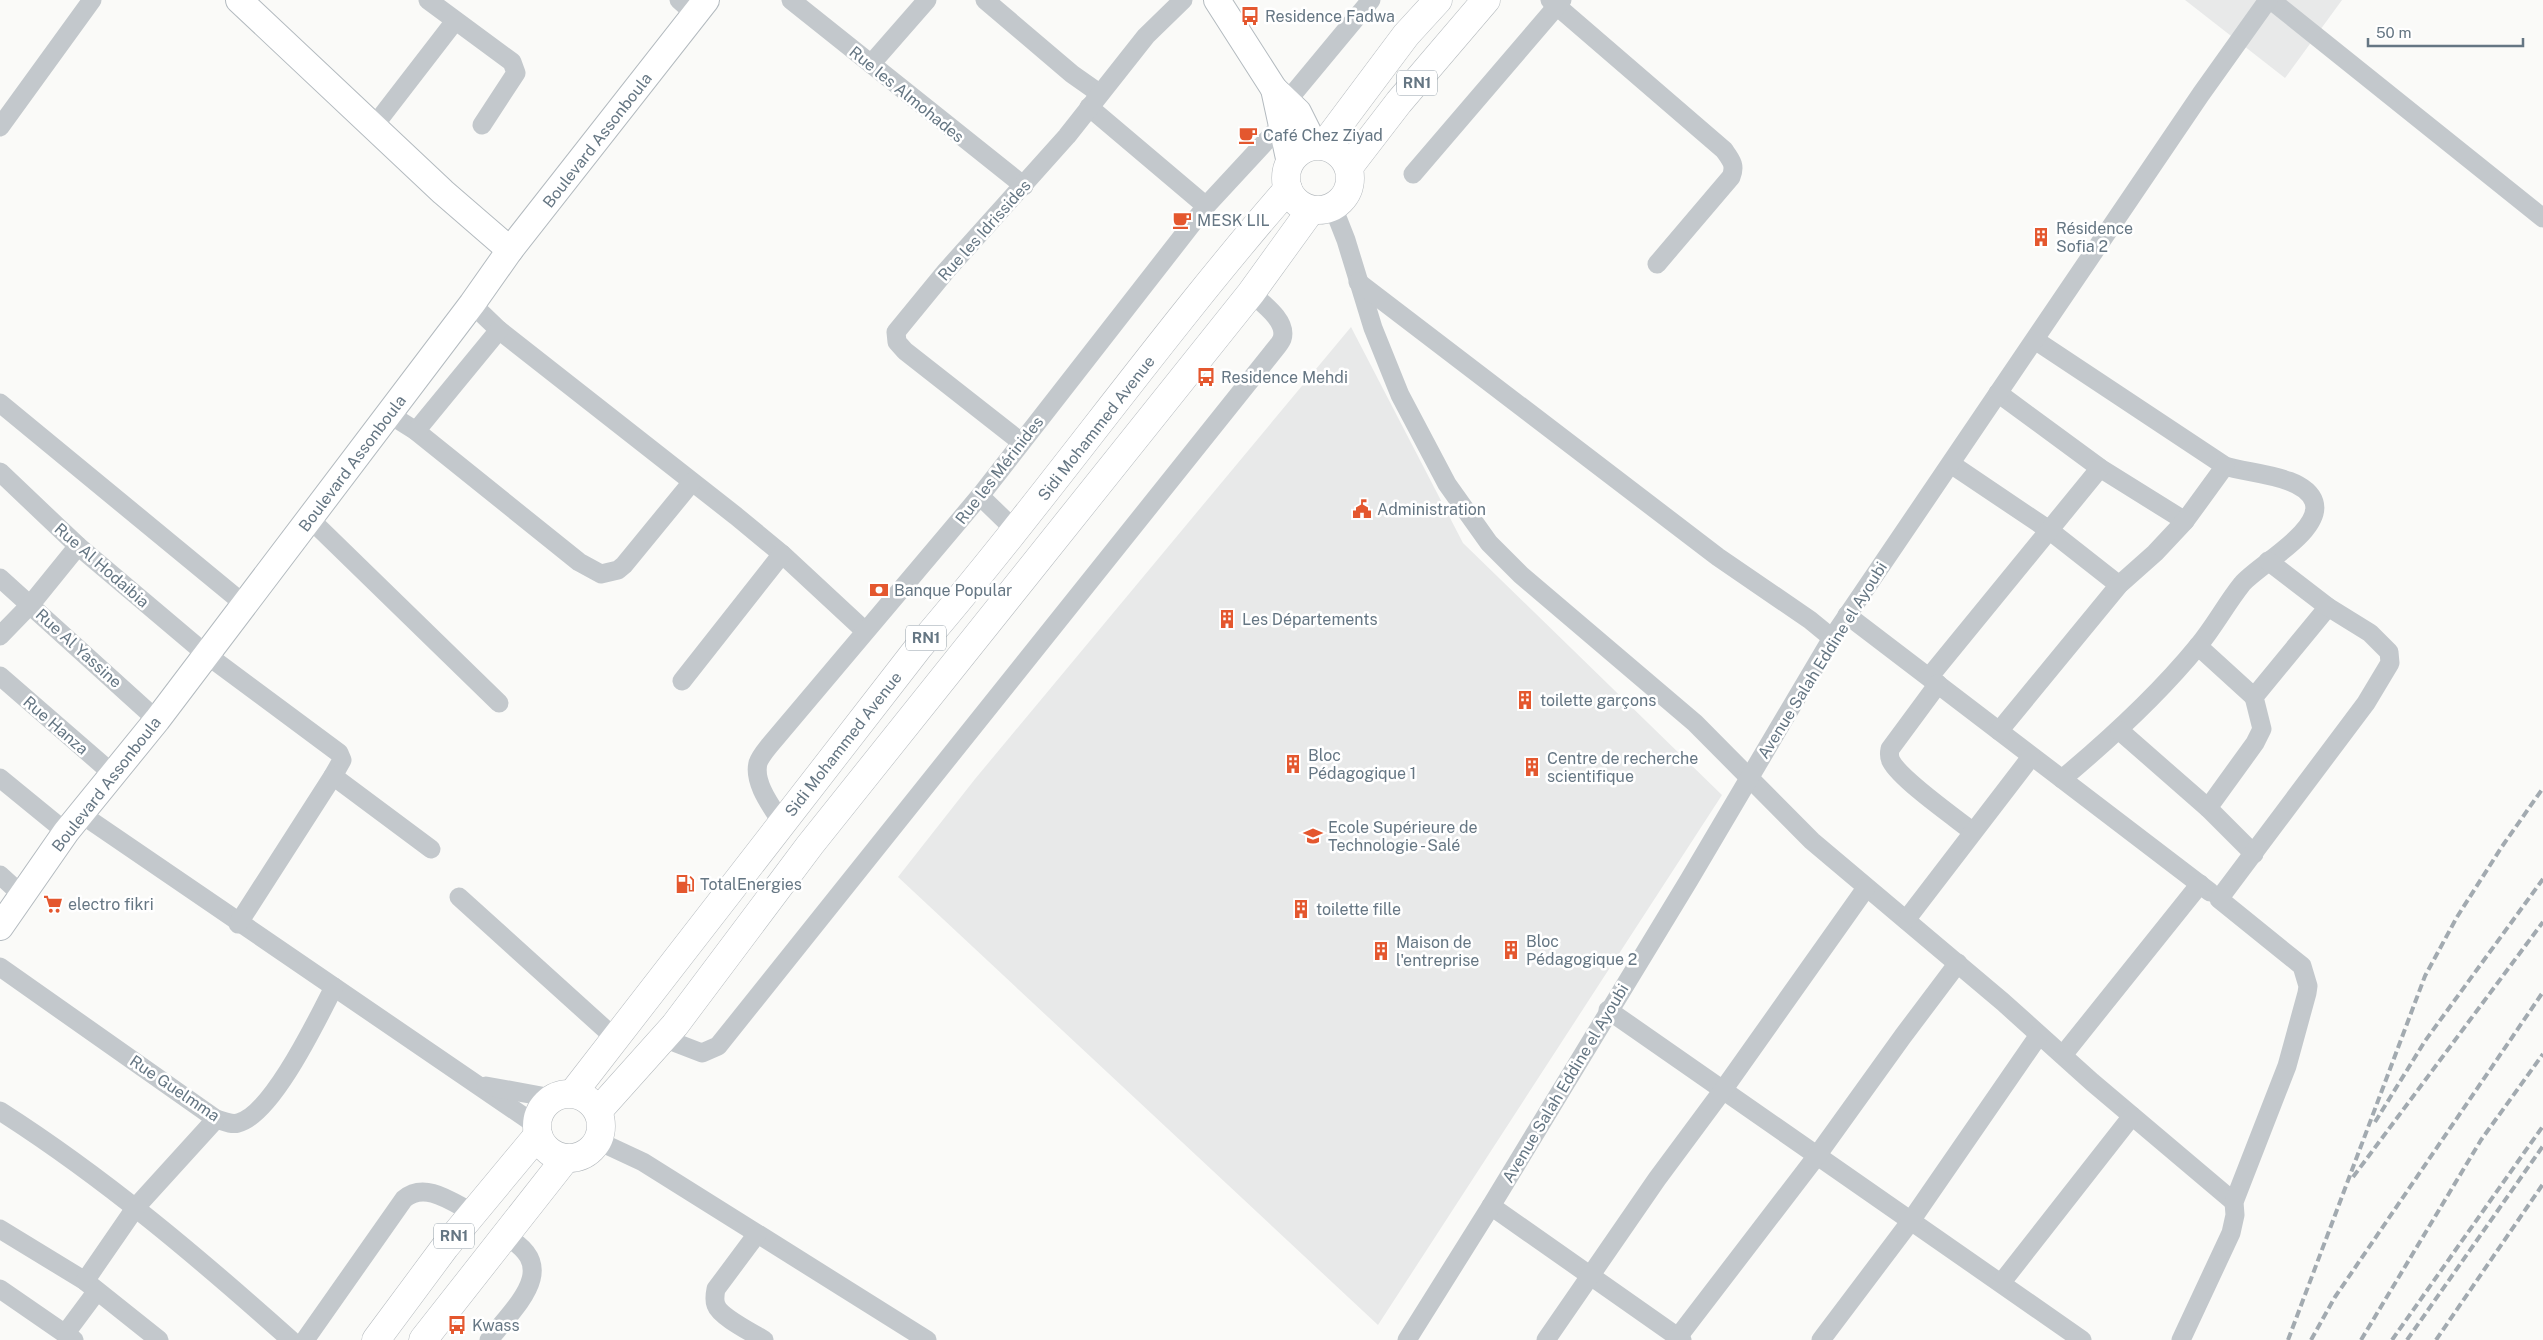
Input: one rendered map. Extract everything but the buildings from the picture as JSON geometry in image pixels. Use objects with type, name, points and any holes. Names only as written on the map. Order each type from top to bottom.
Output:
[{"type":"main road","name":"RN1","points":[[1289,176],[1300,151],[1319,146],[1406,35],[1438,0]]},
{"type":"main road","name":"RN1","points":[[598,1111],[663,1038],[887,748],[990,622],[1251,293],[1322,208],[1342,200],[1349,190],[1351,179],[1349,168],[1399,102],[1486,0]]},
{"type":"main road","points":[[1319,146],[1336,151],[1349,168]]},
{"type":"main road","points":[[1289,176],[1296,202],[1322,208]]},
{"type":"main road","name":"Sidi Mohammed Avenue","points":[[563,1095],[616,1039],[918,648],[1015,530],[1227,261],[1289,176]]},
{"type":"main road","points":[[740,877],[770,898]]},
{"type":"main road","points":[[685,949],[716,971]]},
{"type":"main road","name":"RN1","points":[[376,1340],[537,1130],[541,1109],[563,1095]]},
{"type":"main road","points":[[537,1130],[549,1151],[566,1158],[579,1157],[590,1151],[598,1141],[602,1126],[598,1111],[592,1102],[563,1095]]},
{"type":"main road","name":"RN1","points":[[423,1340],[566,1158]]},
{"type":"street","points":[[3,116],[92,0]]},
{"type":"street","points":[[239,0],[443,192],[510,250]]},
{"type":"street","points":[[428,0],[512,62],[516,68],[516,73],[482,125]]},
{"type":"street","name":"Rue les Almohades","points":[[791,0],[1024,186]]},
{"type":"street","points":[[871,64],[927,0]]},
{"type":"street","points":[[985,0],[1072,74],[1094,100],[1206,206]]},
{"type":"street","name":"Rue les Idrissides","points":[[1020,442],[905,351],[897,342],[895,335],[905,317],[1024,186],[1146,36],[1183,0]]},
{"type":"street","points":[[1217,0],[1281,94],[1298,112],[1319,146]]},
{"type":"street","points":[[1289,176],[1281,126],[1281,94],[1372,0]]},
{"type":"street","points":[[2270,0],[2543,218]]},
{"type":"street","name":"Avenue Salah Eddine el Ayoubi","points":[[1407,1340],[1491,1206],[1832,638],[2201,94],[2270,0]]},
{"type":"street","points":[[1414,174],[1557,2],[1724,150],[1733,162],[1734,167],[1731,177],[1657,264]]},
{"type":"street","name":"Boulevard Assonboula","points":[[0,927],[73,823],[158,720],[472,304],[510,250],[694,5]]},
{"type":"street","points":[[374,126],[455,21]]},
{"type":"street","name":"Rue les Mérinides","points":[[782,822],[767,800],[760,783],[758,763],[769,746],[980,496],[1020,442],[1206,206],[1281,126]]},
{"type":"street","points":[[1322,208],[1346,240],[1373,328],[1400,395],[1447,484],[1489,543],[1521,576],[1695,723],[1812,841],[2234,1202]]},
{"type":"street","points":[[1358,282],[1475,369],[1595,464],[1832,638]]},
{"type":"street","points":[[663,1038],[702,1053],[718,1046],[1272,353],[1282,338],[1281,326],[1278,320],[1251,293]]},
{"type":"street","points":[[472,304],[498,330],[782,554],[865,631]]},
{"type":"street","points":[[416,432],[498,330]]},
{"type":"street","points":[[2035,340],[2226,466],[2284,479],[2305,490],[2311,497],[2315,510],[2312,519],[2293,543],[2268,561],[2243,583],[2198,646],[2120,730],[2062,779]]},
{"type":"street","points":[[1998,392],[2100,468],[2185,521]]},
{"type":"street","points":[[0,403],[244,604]]},
{"type":"street","points":[[389,414],[416,432],[579,562],[602,574],[618,570],[624,566],[692,482]]},
{"type":"street","points":[[1951,464],[2049,530],[2119,585]]},
{"type":"street","points":[[1999,731],[2119,585],[2155,553],[2185,521],[2226,466]]},
{"type":"street","points":[[1972,831],[1936,804],[1897,768],[1890,758],[1890,749],[1934,680],[2049,530],[2100,468]]},
{"type":"street","name":"Rue Al Hodaibia","points":[[0,472],[78,546],[207,655],[342,755],[342,762],[333,776]]},
{"type":"street","points":[[980,496],[1015,530]]},
{"type":"street","points":[[310,519],[499,703]]},
{"type":"street","points":[[0,636],[31,604],[78,546]]},
{"type":"street","points":[[682,681],[782,554]]},
{"type":"street","points":[[2220,899],[2366,703],[2390,663],[2389,652],[2380,643],[2328,607],[2268,561]]},
{"type":"street","name":"Rue Al Yassine","points":[[0,578],[158,720]]},
{"type":"street","points":[[2254,697],[2328,607]]},
{"type":"street","points":[[1847,615],[1934,680],[2031,757],[2220,899],[2302,966],[2308,986],[2287,1066],[2234,1202],[2235,1215],[2231,1233],[2181,1340]]},
{"type":"street","points":[[2198,646],[2254,697],[2262,729],[2255,743],[2208,808]]},
{"type":"street","name":"Rue Hanza","points":[[0,676],[113,774]]},
{"type":"street","points":[[2120,730],[2208,808],[2254,854]]},
{"type":"street","points":[[1906,920],[1972,831],[2031,757]]},
{"type":"street","points":[[238,924],[333,776],[431,849]]},
{"type":"street","points":[[0,778],[238,924],[480,1084],[537,1130]]},
{"type":"street","points":[[0,875],[23,896]]},
{"type":"street","points":[[2063,1055],[2200,884]]},
{"type":"street","points":[[1546,1340],[1657,1179],[1723,1090],[1866,888]]},
{"type":"street","points":[[459,897],[616,1039]]},
{"type":"street","points":[[1491,1206],[1680,1338],[1816,1157],[1902,1036],[1958,964]]},
{"type":"street","name":"Rue Guelmma","points":[[0,967],[216,1119],[232,1124],[242,1122],[252,1116],[267,1101],[293,1063],[334,987]]},
{"type":"street","points":[[1608,1010],[1910,1222],[2002,1282],[2082,1340]]},
{"type":"street","points":[[1821,1340],[1910,1222],[2039,1035]]},
{"type":"street","points":[[480,1084],[563,1095]]},
{"type":"street","points":[[0,1111],[50,1143],[136,1208],[193,1253],[292,1340]]},
{"type":"street","points":[[2002,1282],[2132,1116]]},
{"type":"street","points":[[0,1289],[69,1337],[91,1286],[136,1208],[216,1119]]},
{"type":"street","points":[[598,1141],[643,1162],[927,1340]]},
{"type":"street","points":[[305,1340],[404,1199],[410,1194],[431,1192],[473,1213]]},
{"type":"street","points":[[0,1229],[91,1286],[159,1340]]},
{"type":"street","points":[[757,1234],[716,1289],[715,1298],[716,1305],[723,1314],[764,1340]]},
{"type":"street","points":[[489,1340],[529,1289],[534,1272],[530,1256],[520,1245],[504,1236]]},
{"type":"shaded area","points":[[2185,0],[2342,0],[2285,78]]},
{"type":"shaded area","name":"Ecole Supérieure de Technologie - Salé","points":[[1351,327],[1463,543],[1722,795],[1378,1325],[898,877],[975,779]]},
{"type":"railway","points":[[2288,1340],[2425,976],[2457,917],[2501,848],[2543,788]]},
{"type":"railway","points":[[2375,1122],[2425,1041],[2543,879]]},
{"type":"railway","points":[[2353,1177],[2543,922]]},
{"type":"railway","points":[[2311,1340],[2335,1297],[2543,992]]},
{"type":"railway","points":[[2361,1340],[2481,1140],[2543,1054]]},
{"type":"railway","points":[[2392,1340],[2543,1126]]},
{"type":"railway","points":[[2407,1340],[2543,1146]]},
{"type":"railway","points":[[2436,1340],[2543,1184]]},
{"type":"place","name":"Residence Fadwa","points":[[1250,16]]},
{"type":"place","name":"Café Chez Ziyad","points":[[1248,135]]},
{"type":"place","name":"MESK LIL","points":[[1182,220]]},
{"type":"place","name":"Résidence Sofia 2","points":[[2041,237]]},
{"type":"place","name":"Residence Mehdi","points":[[1206,377]]},
{"type":"place","name":"Administration","points":[[1362,509]]},
{"type":"place","name":"Banque Popular","points":[[879,590]]},
{"type":"place","name":"Les Départements","points":[[1227,619]]},
{"type":"place","name":"toilette garçons","points":[[1525,700]]},
{"type":"place","name":"Bloc Pédagogique 1","points":[[1293,764]]},
{"type":"place","name":"Centre de recherche scientifique","points":[[1532,767]]},
{"type":"place","name":"Ecole Supérieure de Technologie - Salé","points":[[1313,836]]},
{"type":"place","name":"TotalEnergies","points":[[685,884]]},
{"type":"place","name":"electro fikri","points":[[53,904]]},
{"type":"place","name":"toilette fille","points":[[1301,909]]},
{"type":"place","name":"Bloc Pédagogique 2","points":[[1511,950]]},
{"type":"place","name":"Maison de l'entreprise","points":[[1381,951]]},
{"type":"place","name":"Kwass","points":[[457,1325]]}]
